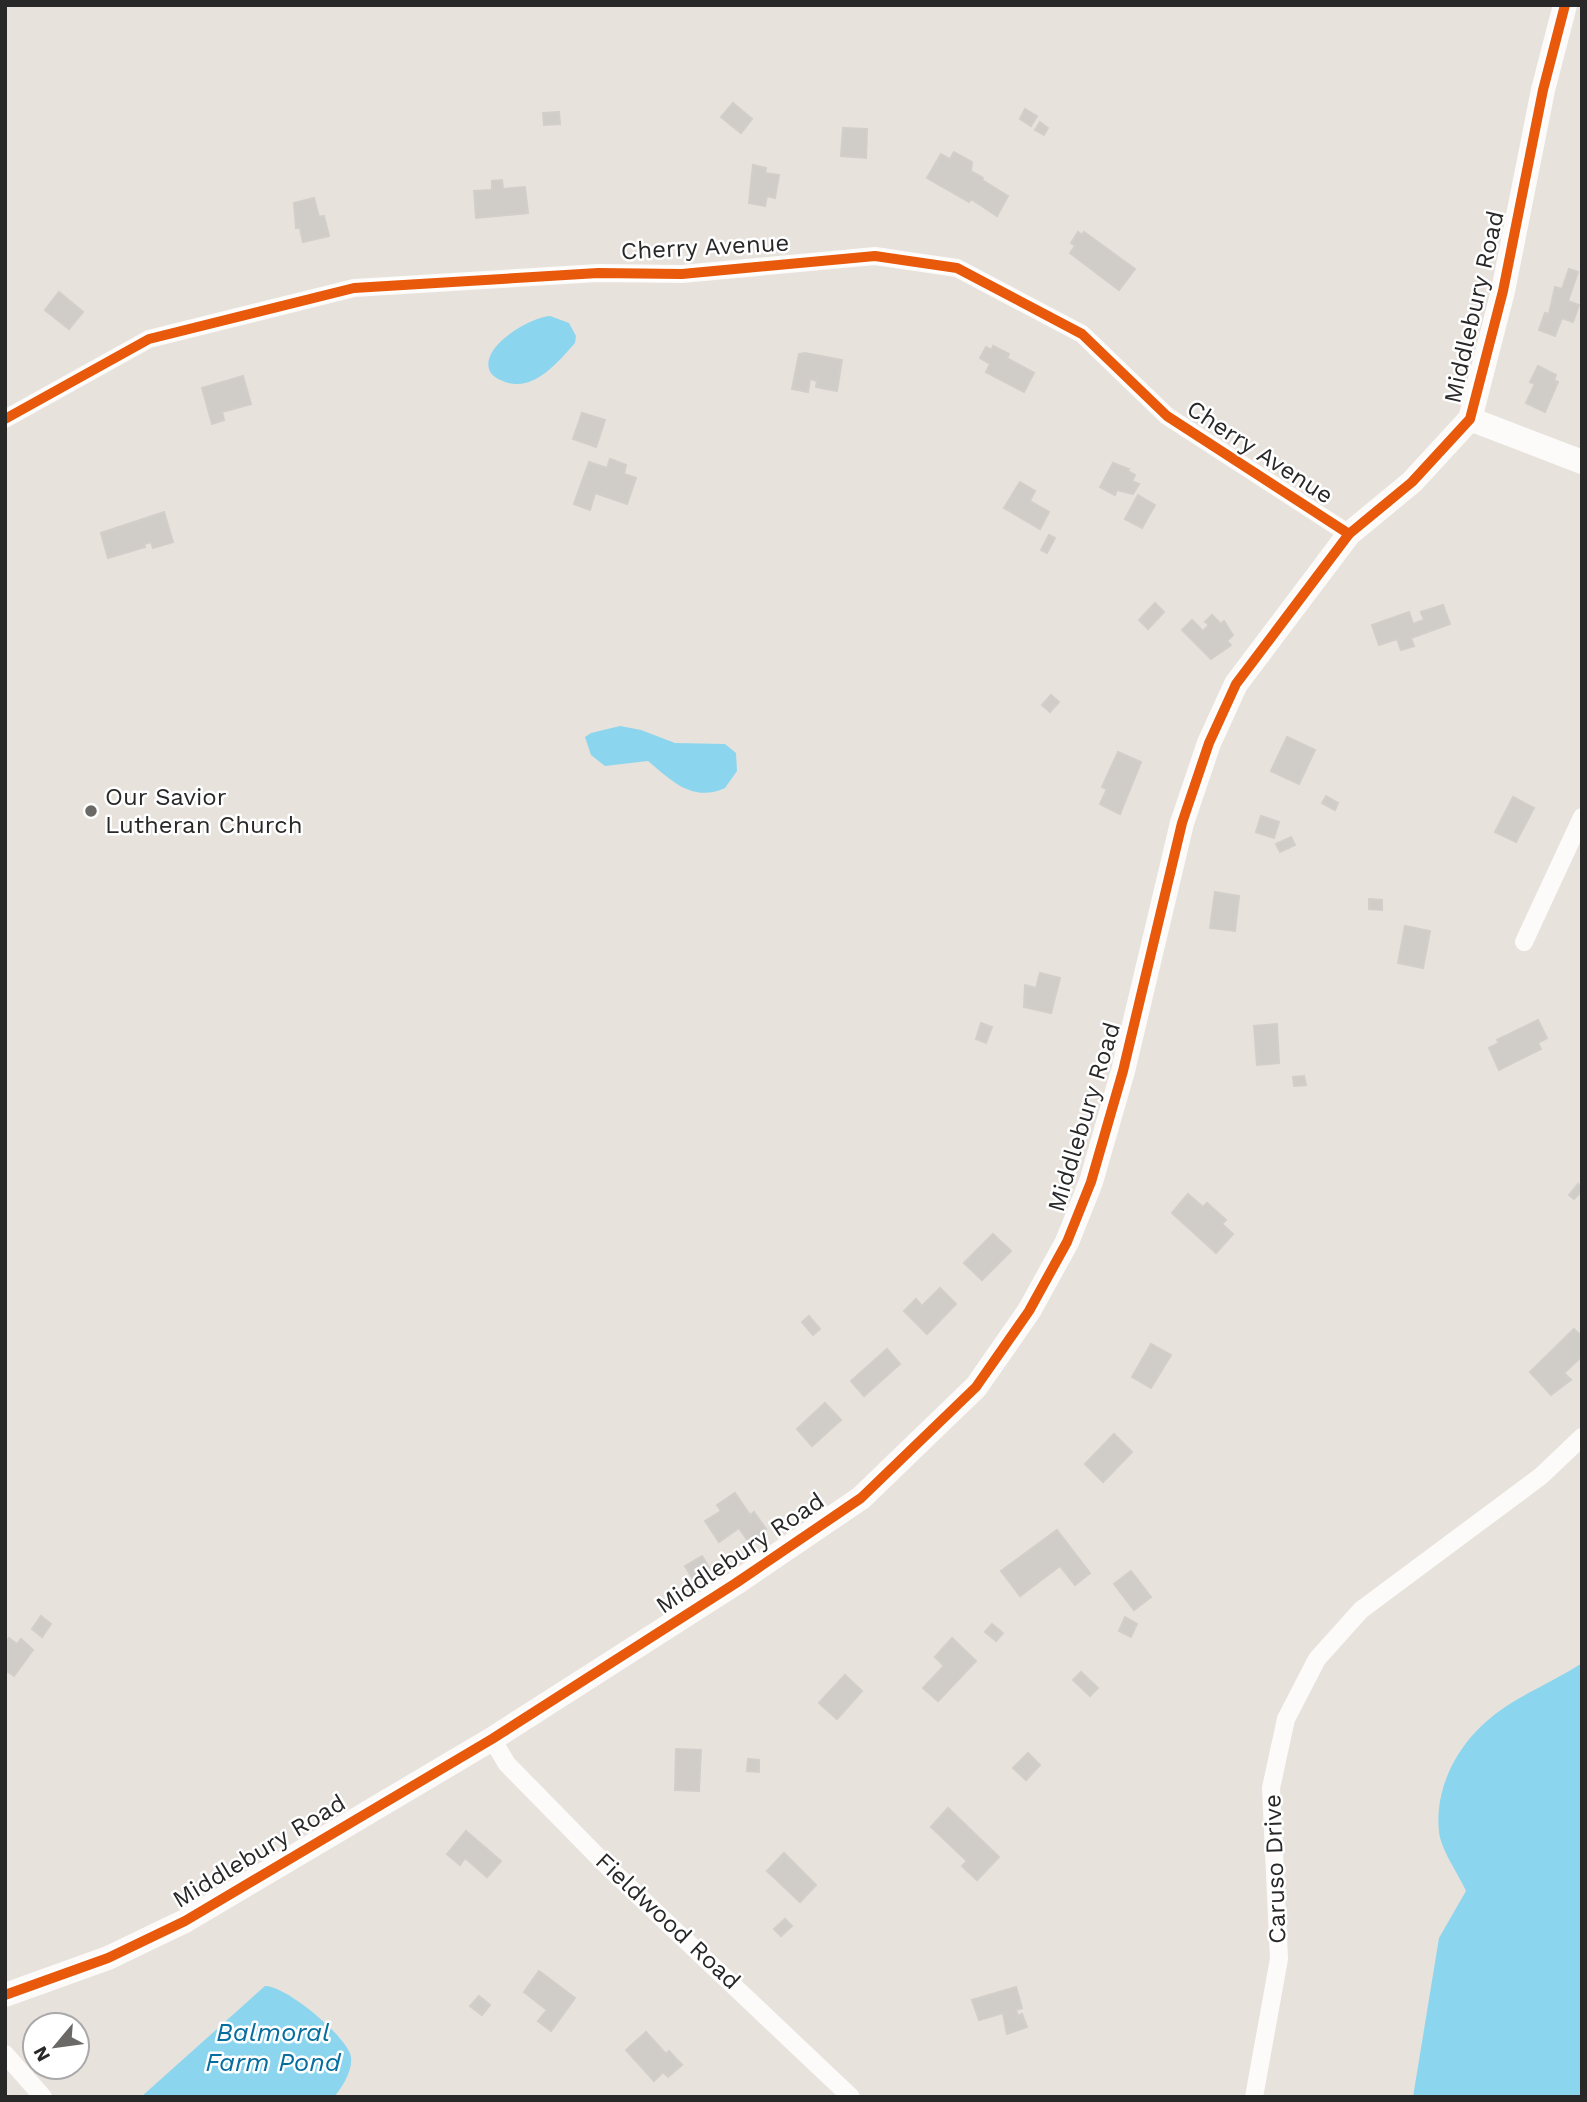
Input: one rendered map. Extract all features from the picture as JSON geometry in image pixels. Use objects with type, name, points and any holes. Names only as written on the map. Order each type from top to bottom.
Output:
[{"type":"street","name":"Middlebury Road","points":[[5,1995],[108,1958],[185,1921],[492,1739],[736,1583],[860,1498],[976,1387],[1030,1311],[1067,1242],[1091,1182],[1123,1071],[1182,823],[1209,743],[1237,684],[1349,534],[1412,482],[1470,419],[1503,291],[1543,90],[1565,5]]},
{"type":"street","name":"Cherry Avenue","points":[[5,419],[149,339],[354,288],[597,273],[682,274],[876,256],[957,268],[1082,334],[1167,416],[1349,534]]},
{"type":"street","points":[[1470,419],[1582,463]]},
{"type":"street","points":[[1524,942],[1582,817]]},
{"type":"street","name":"Caruso Drive","points":[[1254,2097],[1279,1959],[1271,1788],[1286,1719],[1317,1659],[1361,1611],[1541,1476],[1582,1437]]},
{"type":"street","name":"Fieldwood Road","points":[[492,1739],[507,1764],[607,1866],[851,2097]]},
{"type":"street","points":[[5,2054],[43,2097]]},
{"type":"water","points":[[550,316],[569,323],[576,336],[575,343],[561,359],[544,374],[526,383],[505,382],[493,375],[489,369],[489,360],[500,342],[531,321]]},
{"type":"water","points":[[620,726],[641,730],[675,743],[725,744],[736,753],[737,771],[725,788],[702,793],[674,782],[648,761],[605,766],[591,755],[585,737]]},
{"type":"water","points":[[1582,1663],[1582,2097],[1413,2097],[1439,1938],[1466,1891],[1440,1839],[1439,1814],[1446,1780],[1462,1749],[1485,1723],[1508,1705]]},
{"type":"water","name":"Balmoral Farm Pond","points":[[265,1986],[274,1988],[300,2003],[328,2025],[347,2048],[351,2057],[349,2073],[334,2097],[141,2097]]},
{"type":"building","points":[[733,103],[752,119],[741,133],[721,117]]},
{"type":"building","points":[[1025,109],[1037,116],[1031,126],[1020,119]]},
{"type":"building","points":[[559,112],[560,124],[544,125],[543,113]]},
{"type":"building","points":[[1040,122],[1048,128],[1044,135],[1035,130]]},
{"type":"building","points":[[843,128],[867,129],[866,158],[841,156]]},
{"type":"building","points":[[954,152],[972,162],[971,171],[983,178],[982,180],[1008,196],[997,216],[971,199],[969,202],[927,178],[941,154],[950,159]]},
{"type":"building","points":[[753,165],[766,168],[765,173],[779,175],[775,198],[767,196],[765,206],[749,203]]},
{"type":"building","points":[[502,180],[503,189],[525,187],[528,213],[476,218],[474,191],[492,190],[492,181]]},
{"type":"building","points":[[314,198],[319,217],[324,216],[329,236],[303,242],[300,228],[296,228],[294,203]]},
{"type":"building","points":[[1078,232],[1082,235],[1084,232],[1135,269],[1119,290],[1070,253],[1075,246],[1071,243]]},
{"type":"building","points":[[1569,269],[1578,272],[1568,301],[1579,305],[1573,322],[1562,318],[1555,336],[1539,330],[1545,313],[1549,314],[1555,287],[1562,289]]},
{"type":"building","points":[[59,292],[83,312],[69,329],[45,310]]},
{"type":"building","points":[[993,346],[1009,354],[1007,358],[1034,373],[1024,392],[986,372],[990,364],[980,358],[986,347],[992,350]]},
{"type":"building","points":[[799,354],[842,360],[837,391],[816,387],[817,381],[810,379],[808,392],[792,389]]},
{"type":"building","points":[[1538,366],[1556,375],[1554,380],[1558,382],[1545,412],[1526,403],[1535,384],[1530,382]]},
{"type":"building","points":[[243,376],[251,404],[222,412],[224,420],[212,424],[202,388]]},
{"type":"building","points":[[582,413],[605,420],[596,447],[573,439]]},
{"type":"building","points":[[610,459],[626,465],[624,474],[636,478],[627,504],[595,493],[590,510],[574,504],[589,462],[607,468]]},
{"type":"building","points":[[1113,463],[1129,469],[1128,471],[1135,475],[1132,481],[1139,484],[1133,494],[1117,490],[1115,495],[1100,487]]},
{"type":"building","points":[[1020,482],[1035,491],[1030,501],[1049,512],[1040,529],[1004,508]]},
{"type":"building","points":[[1138,495],[1155,505],[1142,528],[1125,519]]},
{"type":"building","points":[[164,512],[173,542],[153,548],[151,542],[144,544],[145,547],[108,558],[101,533]]},
{"type":"building","points":[[1049,535],[1055,538],[1047,553],[1041,550]]},
{"type":"building","points":[[1155,603],[1164,612],[1148,629],[1139,620]]},
{"type":"building","points":[[1443,605],[1450,624],[1411,638],[1414,646],[1401,650],[1397,639],[1379,645],[1372,625],[1409,612],[1413,624],[1424,620],[1421,612]]},
{"type":"building","points":[[1212,615],[1221,624],[1224,621],[1233,635],[1227,641],[1231,645],[1211,659],[1182,630],[1192,620],[1203,631],[1209,625],[1205,622]]},
{"type":"building","points":[[1051,695],[1059,702],[1050,712],[1042,705]]},
{"type":"building","points":[[1287,737],[1315,750],[1299,784],[1271,771]]},
{"type":"building","points":[[1118,752],[1141,762],[1120,814],[1100,804],[1107,789],[1102,787]]},
{"type":"building","points":[[1326,796],[1338,803],[1335,810],[1322,803]]},
{"type":"building","points":[[1513,797],[1534,808],[1516,842],[1495,832]]},
{"type":"building","points":[[1261,816],[1279,822],[1274,838],[1256,832]]},
{"type":"building","points":[[1291,837],[1295,845],[1280,852],[1276,844]]},
{"type":"building","points":[[1215,892],[1239,896],[1235,931],[1210,928]]},
{"type":"building","points":[[1369,899],[1382,900],[1382,910],[1369,909]]},
{"type":"building","points":[[1405,926],[1430,931],[1423,968],[1398,963]]},
{"type":"building","points":[[1040,973],[1060,978],[1051,1013],[1024,1007],[1025,985],[1036,988]]},
{"type":"building","points":[[1538,1020],[1547,1038],[1538,1043],[1541,1049],[1499,1070],[1489,1048],[1499,1043],[1497,1040]]},
{"type":"building","points":[[981,1023],[992,1027],[986,1043],[976,1039]]},
{"type":"building","points":[[1277,1024],[1279,1063],[1257,1065],[1254,1026]]},
{"type":"building","points":[[1304,1076],[1306,1085],[1294,1086],[1293,1077]]},
{"type":"building","points":[[1578,1184],[1582,1191],[1574,1199],[1569,1195]]},
{"type":"building","points":[[1188,1194],[1203,1207],[1207,1203],[1226,1220],[1222,1224],[1233,1234],[1216,1253],[1172,1213]]},
{"type":"building","points":[[993,1234],[1011,1251],[982,1280],[964,1263]]},
{"type":"building","points":[[940,1288],[956,1304],[927,1334],[904,1311],[916,1299],[922,1306]]},
{"type":"building","points":[[809,1316],[820,1329],[813,1335],[802,1322]]},
{"type":"building","points":[[1574,1329],[1582,1337],[1582,1356],[1564,1373],[1571,1380],[1551,1395],[1530,1372]]},
{"type":"building","points":[[1151,1344],[1171,1355],[1151,1388],[1132,1377]]},
{"type":"building","points":[[887,1349],[900,1364],[864,1396],[851,1381]]},
{"type":"building","points":[[825,1403],[841,1420],[812,1446],[797,1429]]},
{"type":"building","points":[[1114,1434],[1132,1452],[1103,1482],[1085,1464]]},
{"type":"building","points":[[735,1493],[750,1515],[754,1512],[766,1529],[760,1536],[748,1541],[739,1528],[719,1542],[705,1521],[721,1511],[717,1505]]},
{"type":"building","points":[[1057,1530],[1090,1573],[1075,1585],[1060,1566],[1020,1596],[1001,1571]]},
{"type":"building","points":[[702,1556],[711,1571],[694,1581],[685,1566]]},
{"type":"building","points":[[1131,1571],[1151,1597],[1134,1610],[1114,1584]]},
{"type":"building","points":[[41,1616],[51,1624],[42,1637],[32,1629]]},
{"type":"building","points":[[1125,1617],[1137,1624],[1131,1637],[1119,1631]]},
{"type":"building","points":[[992,1624],[1003,1633],[996,1641],[985,1632]]},
{"type":"building","points":[[9,1638],[17,1644],[21,1639],[33,1650],[14,1676],[5,1670],[5,1643]]},
{"type":"building","points":[[952,1638],[976,1661],[938,1701],[923,1688],[944,1666],[935,1657]]},
{"type":"building","points":[[1081,1672],[1098,1688],[1090,1696],[1073,1680]]},
{"type":"building","points":[[845,1675],[862,1691],[837,1719],[819,1703]]},
{"type":"building","points":[[676,1749],[701,1750],[699,1791],[675,1790]]},
{"type":"building","points":[[1028,1753],[1040,1765],[1026,1780],[1013,1768]]},
{"type":"building","points":[[748,1759],[759,1760],[759,1772],[747,1771]]},
{"type":"building","points":[[948,1808],[999,1857],[977,1880],[962,1866],[967,1861],[931,1827]]},
{"type":"building","points":[[466,1831],[501,1861],[487,1877],[465,1858],[460,1865],[447,1854]]},
{"type":"building","points":[[784,1853],[816,1885],[800,1902],[767,1871]]},
{"type":"building","points":[[785,1919],[792,1926],[781,1936],[774,1929]]},
{"type":"building","points":[[539,1971],[575,1998],[551,2031],[538,2021],[547,2010],[524,1992]]},
{"type":"building","points":[[1016,1987],[1022,2008],[1016,2010],[1018,2016],[1022,2014],[1027,2027],[1007,2034],[1003,2013],[979,2020],[972,2000]]},
{"type":"building","points":[[479,1996],[490,2005],[482,2015],[470,2006]]},
{"type":"building","points":[[646,2032],[666,2054],[669,2051],[682,2065],[668,2077],[663,2072],[654,2081],[626,2050]]},
{"type":"cycle path","points":[[5,1995],[108,1958],[185,1921],[492,1739],[736,1583],[861,1498],[976,1387],[1029,1311],[1067,1242],[1091,1182],[1123,1071],[1182,823],[1209,743],[1236,684],[1349,534],[1412,482],[1470,419],[1503,291],[1543,90],[1565,5]]},
{"type":"cycle path","points":[[5,419],[149,339],[354,288],[598,273],[682,274],[875,256],[957,268],[1082,334],[1167,416],[1349,534]]},
{"type":"place","name":"Our Savior Lutheran Church","points":[[91,811]]}]
